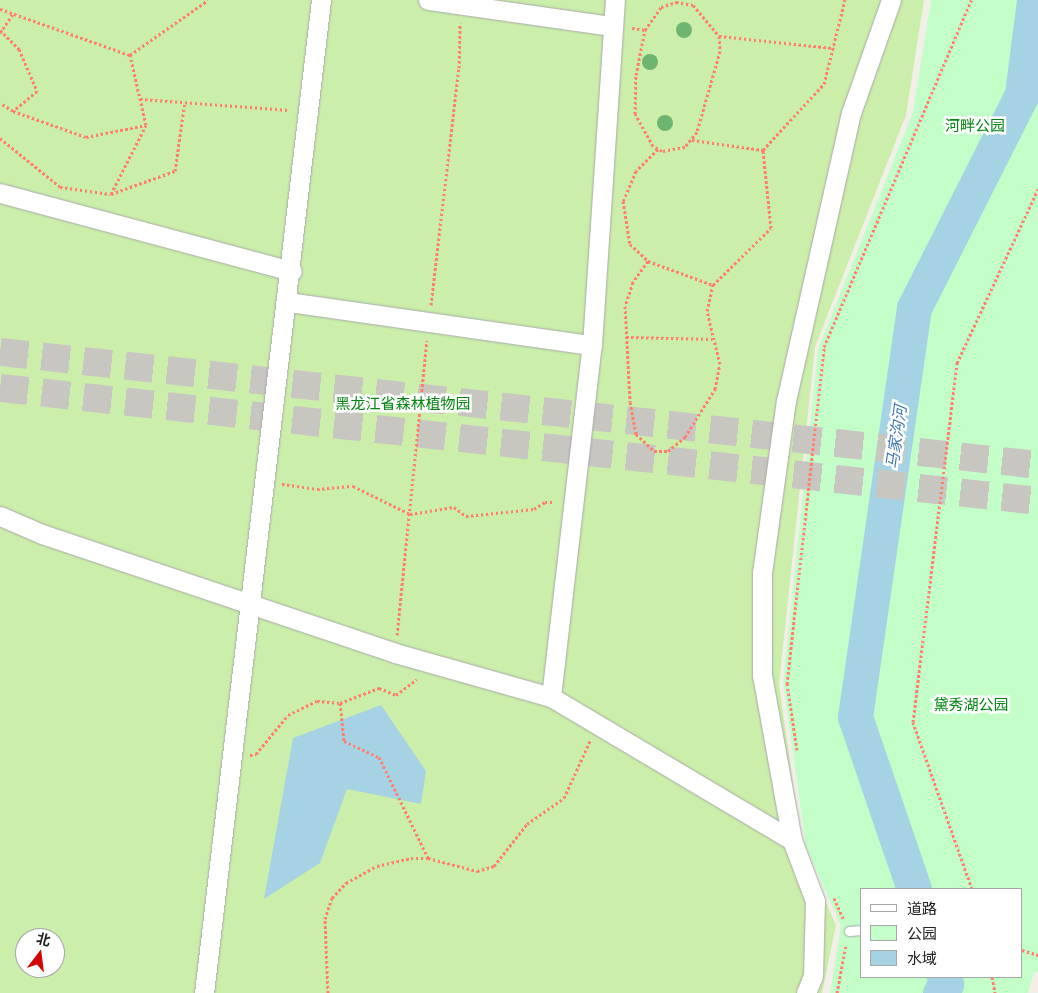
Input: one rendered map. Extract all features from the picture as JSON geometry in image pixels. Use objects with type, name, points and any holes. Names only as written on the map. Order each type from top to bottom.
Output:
[{"type":"street","points":[[204,993],[292,271],[321,0]]},
{"type":"street","points":[[428,0],[611,26]]},
{"type":"street","points":[[551,697],[592,345],[611,26],[616,0]]},
{"type":"street","points":[[806,993],[813,976],[815,901],[792,840],[762,675],[762,573],[786,401],[831,200],[851,113],[891,0]]},
{"type":"street","points":[[0,193],[292,271]]},
{"type":"street","points":[[288,302],[592,345]]},
{"type":"street","points":[[0,516],[252,604],[430,663],[551,697],[792,840]]},
{"type":"lane","points":[[849,931],[860,930]]},
{"type":"path","points":[[130,55],[208,0]]},
{"type":"path","points":[[648,261],[633,282],[625,306],[626,337],[636,434],[654,451],[668,451],[685,437],[715,389],[720,364],[712,340],[708,311],[713,285],[771,228],[763,150],[824,84],[845,0]]},
{"type":"path","points":[[798,760],[787,684],[824,347],[971,0]]},
{"type":"path","points":[[692,140],[720,51],[719,36],[703,12],[693,4],[676,2],[661,7],[645,30],[635,84],[636,114],[646,138],[658,149],[674,150],[692,140],[763,150]]},
{"type":"path","points":[[0,9],[130,55]]},
{"type":"path","points":[[13,14],[1,32],[19,49],[37,90],[13,112]]},
{"type":"path","points":[[611,26],[645,30]]},
{"type":"path","points":[[719,36],[833,48]]},
{"type":"path","points":[[111,194],[146,125],[130,55]]},
{"type":"path","points":[[140,98],[309,111]]},
{"type":"path","points":[[0,138],[60,187],[111,194],[175,170],[185,102]]},
{"type":"path","points":[[0,103],[13,112],[86,137],[146,125]]},
{"type":"path","points":[[658,149],[636,171],[623,201],[630,244],[648,261],[713,285]]},
{"type":"path","points":[[972,888],[913,722],[957,363],[1038,189]]},
{"type":"path","points":[[626,337],[712,340]]},
{"type":"path","points":[[266,482],[318,489],[353,486],[410,514],[454,507],[466,516],[534,509],[545,502],[574,502]]},
{"type":"path","points":[[232,760],[256,754],[288,715],[317,701],[340,703],[379,688],[396,695],[410,688],[430,663]]},
{"type":"path","points":[[340,703],[344,742],[379,756],[428,858]]},
{"type":"path","points":[[328,993],[325,919],[332,898],[346,884],[378,866],[428,858],[468,870],[494,866],[528,824],[564,798],[600,726]]},
{"type":"path","points":[[830,888],[849,931],[837,993]]},
{"type":"path","points":[[1023,950],[1038,955]]},
{"type":"path","points":[[992,978],[995,993]]},
{"type":"green space","name":"黑龙江省森林植物园","points":[[0,0],[924,0],[906,115],[815,347],[779,684],[802,847],[836,925],[822,993],[0,993]]},
{"type":"green space","points":[[931,0],[1038,0],[1038,972],[1034,972],[1028,993],[830,993],[841,926],[806,847],[783,683],[818,349],[913,112]]},
{"type":"water","points":[[381,705],[426,771],[421,804],[347,789],[320,863],[264,899],[293,738]]},
{"type":"waterway","name":"马家沟河","points":[[914,888],[855,717],[914,308],[1022,94],[1034,0]]},
{"type":"waterway","name":"马家沟河","points":[[940,993],[946,984],[944,978]]},
{"type":"tunnel","points":[[0,352],[1038,465]]},
{"type":"tunnel","points":[[0,388],[1038,501]]},
{"type":"park label","name":"河畔公园","points":[[975,126]]},
{"type":"park label","name":"黛秀湖公园","points":[[971,705]]}]
